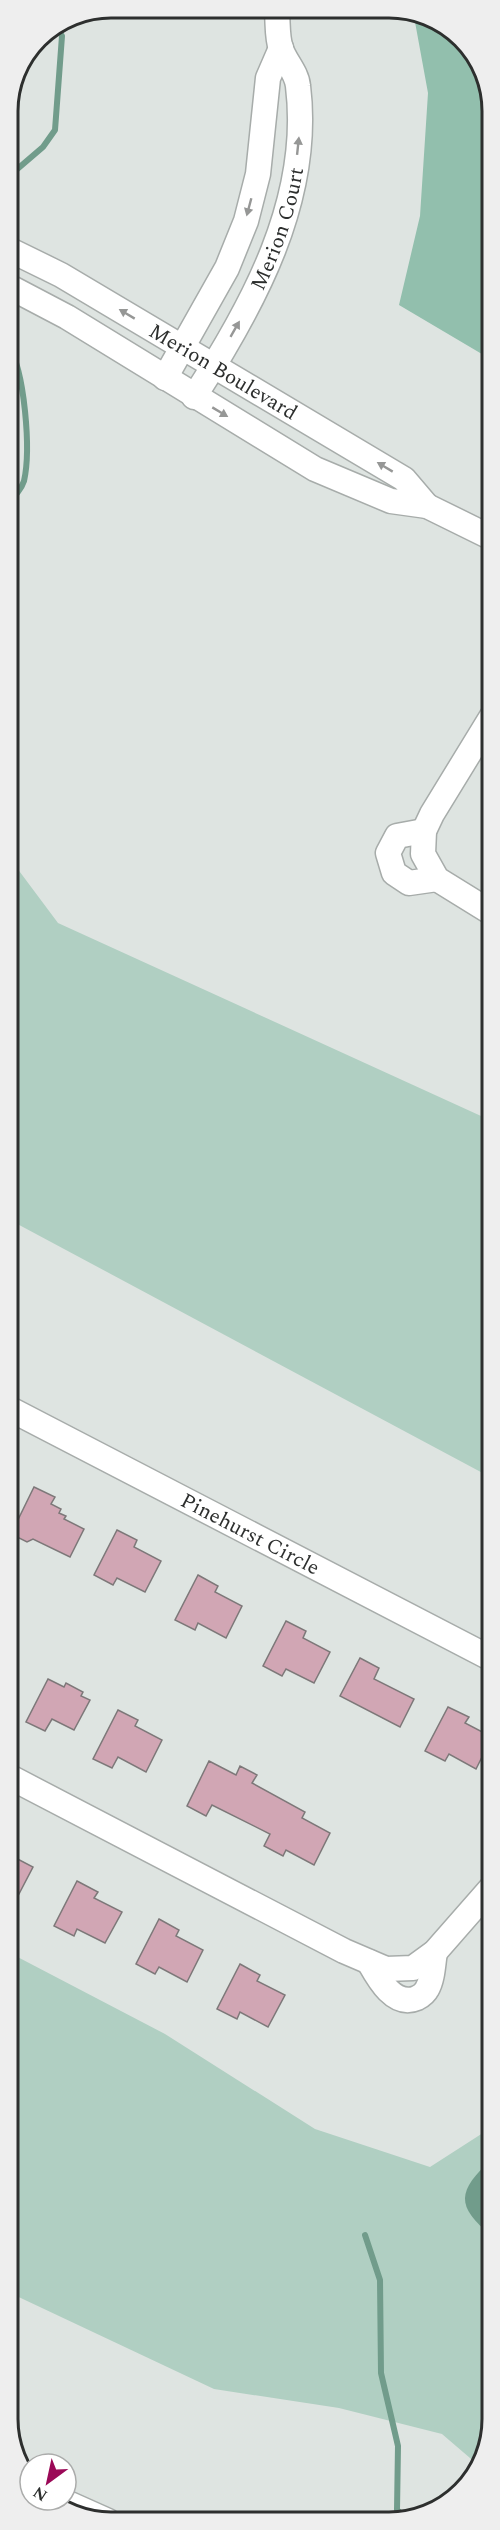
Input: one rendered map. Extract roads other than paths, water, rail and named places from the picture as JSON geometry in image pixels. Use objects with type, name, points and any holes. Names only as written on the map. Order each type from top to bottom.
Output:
[{"type":"street","name":"Merion Court","points":[[194,397],[254,296],[276,243],[292,186],[299,141],[298,84],[281,48],[278,18]]},
{"type":"street","name":"Merion Court","points":[[165,378],[227,268],[246,221],[258,174],[268,78],[281,48]]},
{"type":"street","name":"Merion Boulevard","points":[[18,254],[61,275],[404,479],[428,506]]},
{"type":"street","name":"Merion Boulevard","points":[[18,291],[67,317],[194,397],[315,469],[391,501],[428,506],[482,533]]},
{"type":"street","points":[[482,732],[432,814],[424,831],[423,854],[438,879],[482,907]]},
{"type":"street","points":[[424,831],[397,836],[388,853],[394,873],[409,883],[438,879]]},
{"type":"street","name":"Pinehurst Circle","points":[[18,1413],[482,1654]]},
{"type":"street","points":[[18,1781],[386,1969],[404,1970],[421,1963],[435,1952],[482,1898]]},
{"type":"waterway","points":[[18,168],[43,147],[55,130],[62,36],[60,33]]},
{"type":"waterway","points":[[18,370],[25,411],[27,450],[24,481],[18,491]]},
{"type":"waterway","points":[[365,2235],[380,2280],[381,2373],[398,2446],[398,2511]]}]
